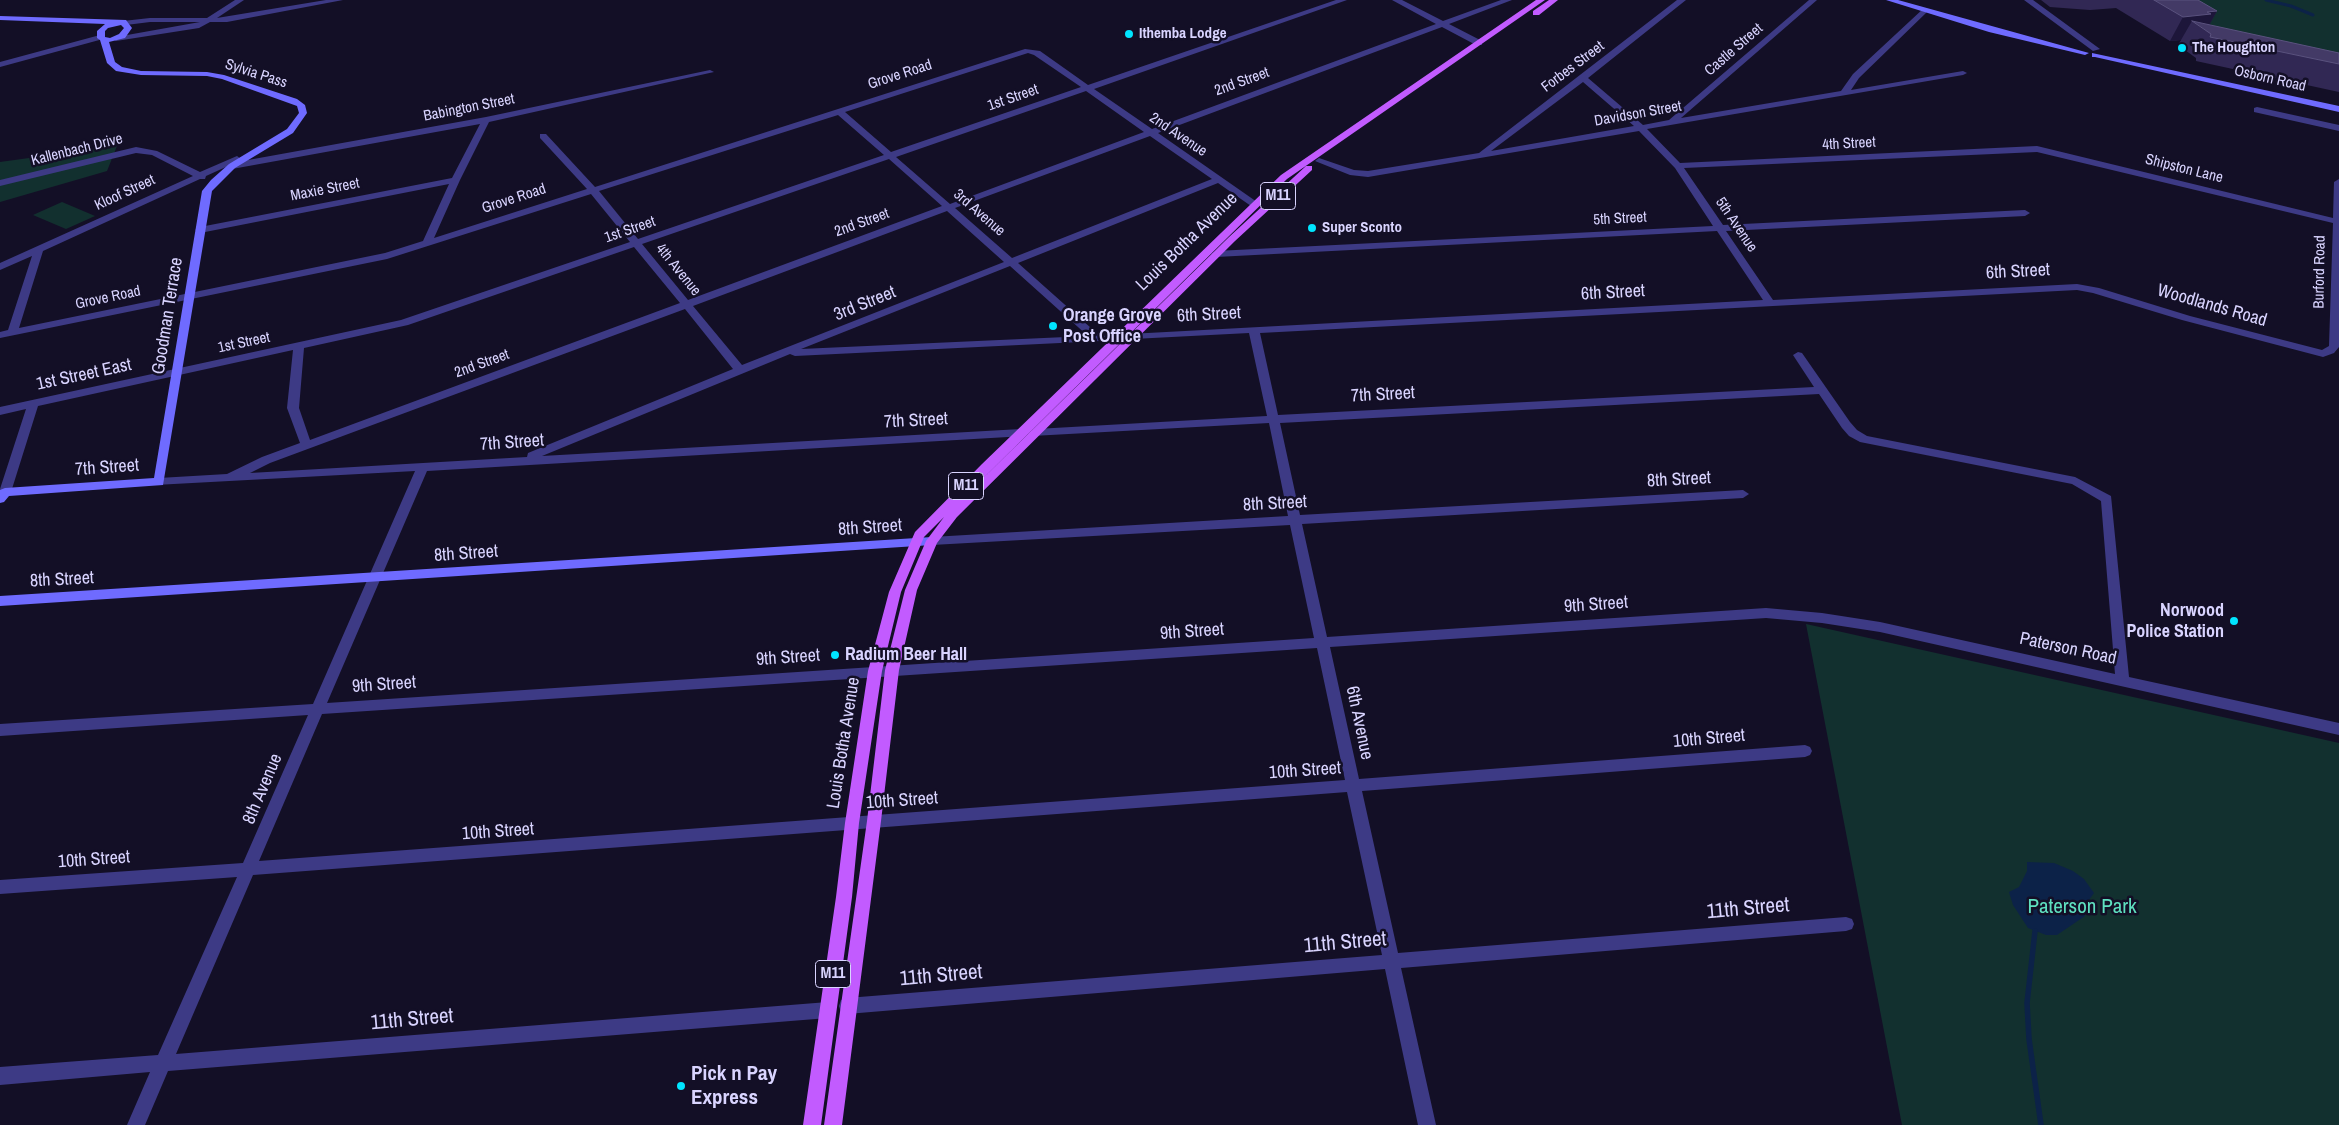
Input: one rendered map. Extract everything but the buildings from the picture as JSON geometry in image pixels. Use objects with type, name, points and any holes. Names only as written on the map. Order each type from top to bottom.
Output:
[{"type":"main road","name":"Louis Botha Avenue","points":[[812,1125],[844,898],[852,823],[875,671],[894,592],[915,543],[927,526],[1117,338],[1254,204],[1294,169],[1541,0]]},
{"type":"main road","name":"Louis Botha Avenue","points":[[833,1125],[874,821],[892,670],[911,590],[932,541],[953,514],[1216,254],[1292,182],[1319,161],[1554,0]]},
{"type":"main road","points":[[1890,0],[2060,47],[2083,47]]},
{"type":"main road","points":[[0,18],[94,19],[125,22]]},
{"type":"main road","points":[[94,19],[98,23],[109,57]]},
{"type":"main road","points":[[102,37],[108,25],[125,22]]},
{"type":"main road","points":[[109,57],[114,39],[127,30],[125,22]]},
{"type":"main road","points":[[102,37],[114,39]]},
{"type":"main road","name":"Osborn Road","points":[[2083,47],[2135,64],[2339,109]]},
{"type":"main road","name":"Sylvia Pass","points":[[109,57],[113,65],[123,70],[141,73],[220,76],[299,103],[303,110],[298,122],[290,131],[232,166]]},
{"type":"main road","name":"Goodman Terrace","points":[[160,482],[176,373],[206,197],[214,182],[232,166]]},
{"type":"main road","name":"7th Street","points":[[2,496],[160,482]]},
{"type":"main road","name":"8th Street","points":[[0,601],[932,541]]},
{"type":"street","points":[[199,26],[240,0]]},
{"type":"street","points":[[114,39],[199,26],[339,0]]},
{"type":"street","name":"1st Street","points":[[176,373],[404,323],[1343,0]]},
{"type":"street","points":[[1396,0],[1479,42]]},
{"type":"street","name":"2nd Street","points":[[229,478],[247,468],[306,445],[1508,0]]},
{"type":"street","name":"Forbes Street","points":[[1481,154],[1583,78],[1682,0]]},
{"type":"street","name":"Castle Street","points":[[1673,121],[1813,0]]},
{"type":"street","points":[[2028,0],[2083,47],[2097,51]]},
{"type":"street","points":[[1844,93],[1856,76],[1924,10]]},
{"type":"street","points":[[125,22],[150,20],[227,20]]},
{"type":"street","points":[[0,66],[102,37]]},
{"type":"street","name":"2nd Avenue","points":[[1028,51],[1037,53],[1149,133],[1254,204]]},
{"type":"street","name":"Grove Road","points":[[0,335],[387,256],[1028,51]]},
{"type":"street","name":"Babington Street","points":[[232,166],[486,120],[710,72]]},
{"type":"street","name":"Davidson Street","points":[[1319,161],[1353,173],[1362,174],[1963,73]]},
{"type":"street","name":"5th Avenue","points":[[1583,78],[1640,127],[1678,166],[1769,302]]},
{"type":"street","points":[[2257,110],[2339,128]]},
{"type":"street","name":"3rd Avenue","points":[[839,111],[1098,339]]},
{"type":"street","points":[[427,244],[455,180],[486,120]]},
{"type":"street","points":[[543,136],[593,190]]},
{"type":"street","name":"Kloof Street","points":[[0,267],[263,148]]},
{"type":"street","name":"4th Street","points":[[1678,166],[2022,149]]},
{"type":"street","name":"Shipston Lane","points":[[2022,149],[2063,154],[2338,222]]},
{"type":"street","name":"Kallenbach Drive","points":[[0,183],[136,150],[154,153],[214,182]]},
{"type":"street","name":"Maxie Street","points":[[200,230],[455,180]]},
{"type":"street","name":"3rd Street","points":[[524,460],[740,370],[1218,180]]},
{"type":"street","name":"Burford Road","points":[[2320,354],[2330,351],[2334,347],[2339,182]]},
{"type":"street","name":"4th Avenue","points":[[593,190],[740,370]]},
{"type":"street","name":"5th Street","points":[[1216,254],[2025,213]]},
{"type":"street","points":[[12,333],[38,249]]},
{"type":"street","name":"6th Street","points":[[1133,336],[2061,287],[2095,290]]},
{"type":"street","name":"Woodlands Road","points":[[2095,290],[2186,318],[2320,354]]},
{"type":"street","name":"6th Avenue","points":[[1254,330],[1427,1125]]},
{"type":"street","points":[[786,353],[1117,338]]},
{"type":"street","points":[[299,347],[293,408],[306,445]]},
{"type":"street","points":[[1798,355],[1853,434],[1864,439],[2075,481],[2107,499],[2122,680]]},
{"type":"street","name":"1st Street East","points":[[0,411],[176,373]]},
{"type":"street","name":"7th Street","points":[[1036,433],[1732,393],[1822,390]]},
{"type":"street","points":[[2,496],[33,404]]},
{"type":"street","name":"7th Street","points":[[160,482],[1021,433]]},
{"type":"street","name":"8th Avenue","points":[[136,1125],[423,467]]},
{"type":"street","name":"8th Street","points":[[932,541],[1743,494]]},
{"type":"street","name":"9th Street","points":[[0,730],[1748,614],[1787,614]]},
{"type":"street","name":"Paterson Road","points":[[1787,614],[1880,627],[2339,729]]},
{"type":"street","name":"10th Street","points":[[0,886],[1805,751]]},
{"type":"street","name":"11th Street","points":[[848,1006],[1846,924]]},
{"type":"street","name":"11th Street","points":[[0,1076],[828,1010]]},
{"type":"green space","points":[[2172,0],[2339,0],[2339,73],[2219,30]]},
{"type":"green space","points":[[117,146],[107,171],[0,202],[0,162]]},
{"type":"green space","points":[[62,202],[95,216],[66,229],[33,215]]},
{"type":"green space","name":"Paterson Park","points":[[1806,624],[2339,743],[2339,1125],[1902,1125]]},
{"type":"water","points":[[2027,862],[2054,863],[2073,871],[2084,879],[2094,893],[2084,907],[2085,916],[2057,935],[2046,935],[2028,928],[2013,905],[2009,892],[2019,887],[2027,871]]},
{"type":"waterway","points":[[2266,0],[2291,6],[2313,15]]},
{"type":"waterway","points":[[2035,931],[2027,1003],[2029,1039],[2041,1125]]},
{"type":"place","name":"Ithemba Lodge","points":[[1129,34]]},
{"type":"place","name":"The Houghton","points":[[2182,48]]},
{"type":"place","name":"Super Sconto","points":[[1312,228]]},
{"type":"place","name":"Orange Grove Post Office","points":[[1053,326]]},
{"type":"place","name":"Norwood Police Station","points":[[2234,621]]},
{"type":"place","name":"Radium Beer Hall","points":[[835,655]]},
{"type":"place","name":"Pick n Pay Express","points":[[681,1086]]}]
